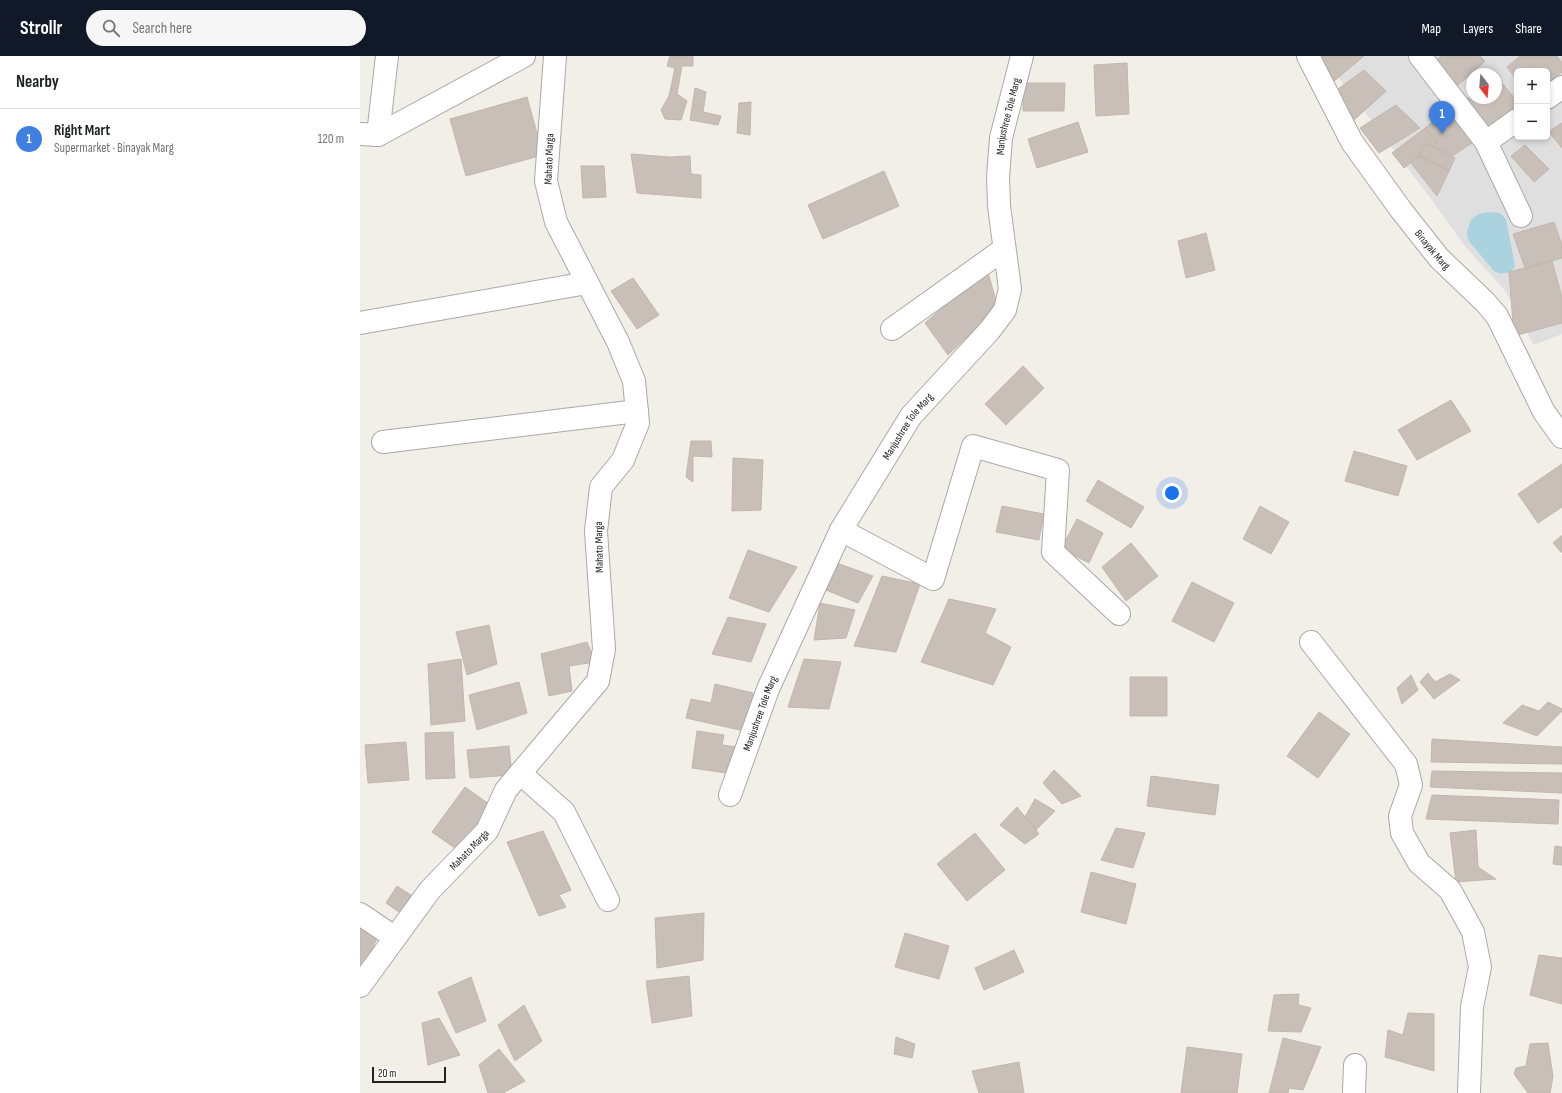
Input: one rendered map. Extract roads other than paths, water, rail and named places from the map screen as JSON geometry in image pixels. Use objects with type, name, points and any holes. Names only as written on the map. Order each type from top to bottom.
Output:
[{"type":"street","points":[[369,134],[387,56]]},
{"type":"street","points":[[369,134],[524,56]]},
{"type":"street","name":"Mahato Marga","points":[[360,986],[394,937],[430,890],[487,831],[506,790],[598,681],[604,650],[596,531],[601,487],[623,460],[638,423],[634,381],[618,342],[556,222],[546,181],[555,56]]},
{"type":"street","name":"Manjushree Tole Marg","points":[[730,794],[768,689],[841,530],[911,416],[990,330],[1005,310],[1010,290],[998,206],[998,177],[1002,138],[1022,56]]},
{"type":"street","name":"Binayak Marg","points":[[1308,56],[1352,142],[1401,210],[1439,258],[1485,302],[1497,316],[1544,412],[1562,437]]},
{"type":"street","points":[[1420,56],[1486,142],[1521,216]]},
{"type":"street","points":[[1550,96],[1562,87]]},
{"type":"street","points":[[1486,142],[1514,122]]},
{"type":"street","points":[[892,329],[1004,249]]},
{"type":"street","points":[[360,323],[587,283]]},
{"type":"street","points":[[383,442],[637,410]]},
{"type":"street","points":[[841,530],[933,579],[973,446],[1058,470],[1053,552],[1119,614]]},
{"type":"street","points":[[1312,642],[1406,764],[1411,785],[1400,816],[1402,832],[1419,863],[1450,890],[1473,932],[1480,967],[1472,1007],[1469,1093]]},
{"type":"street","points":[[520,773],[564,812],[608,900]]},
{"type":"street","points":[[360,914],[394,937]]},
{"type":"street","points":[[1354,1093],[1355,1065]]},
{"type":"water","points":[[1488,212],[1500,213],[1506,219],[1515,266],[1511,272],[1501,274],[1494,271],[1468,240],[1467,232],[1471,220],[1478,214]]},
{"type":"place","name":"Right Mart","points":[[1442,134]]}]
